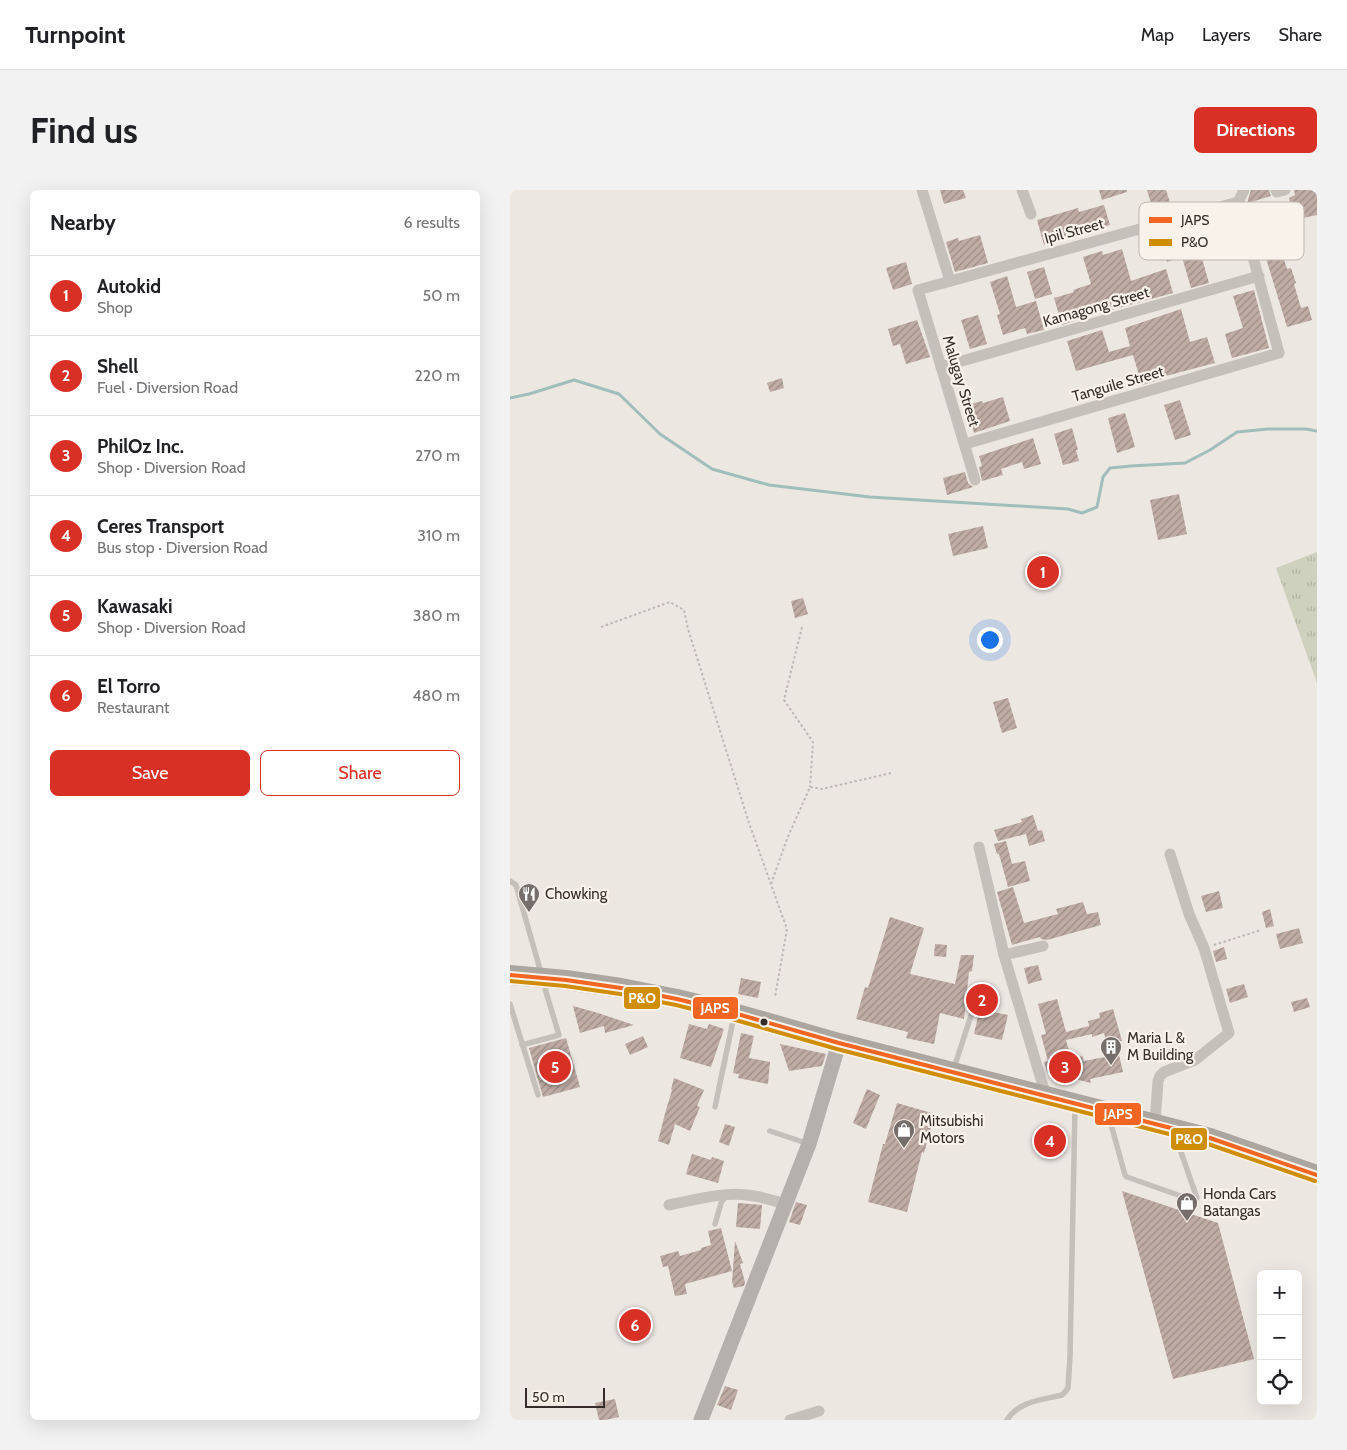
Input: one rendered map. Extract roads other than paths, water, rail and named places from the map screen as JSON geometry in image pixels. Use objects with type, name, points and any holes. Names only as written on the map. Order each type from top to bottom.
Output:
[{"type":"highway","points":[[510,975],[566,980],[677,999],[953,1073],[1164,1125],[1210,1138],[1317,1175]]},
{"type":"street","points":[[922,190],[950,281]]},
{"type":"street","points":[[1023,190],[1031,214]]},
{"type":"street","points":[[1238,202],[1244,190]]},
{"type":"street","points":[[1276,190],[1277,192],[1285,190]]},
{"type":"street","name":"Ipil Street","points":[[918,290],[1139,229]]},
{"type":"street","points":[[1254,260],[1259,276]]},
{"type":"street","name":"Tanguile Street","points":[[965,444],[1279,353],[1259,276]]},
{"type":"street","name":"Kamagong Street","points":[[942,368],[1259,276]]},
{"type":"street","name":"Malugay Street","points":[[918,290],[975,480]]},
{"type":"street","points":[[979,847],[1004,955],[1046,1096]]},
{"type":"street","points":[[1164,1125],[1158,1080],[1160,1076],[1164,1072],[1195,1060],[1230,1033],[1204,948],[1189,914],[1170,854]]},
{"type":"street","points":[[1004,955],[1043,946]]},
{"type":"street","points":[[701,1420],[809,1144],[839,1043]]},
{"type":"street","points":[[669,1205],[708,1197],[747,1195],[786,1204]]},
{"type":"street","points":[[790,1420],[819,1411]]},
{"type":"lane","points":[[510,881],[516,885],[559,1035],[522,1044]]},
{"type":"lane","points":[[953,1073],[978,994]]},
{"type":"lane","points":[[510,1004],[538,1096]]},
{"type":"lane","points":[[715,1107],[734,1014]]},
{"type":"lane","points":[[1007,1420],[1012,1412],[1020,1406],[1062,1394],[1068,1388],[1075,1102]]},
{"type":"lane","points":[[1107,1111],[1126,1178],[1195,1201],[1197,1198],[1164,1125]]},
{"type":"lane","points":[[770,1130],[809,1144]]},
{"type":"lane","points":[[714,1224],[726,1196]]},
{"type":"waterway","points":[[510,398],[574,380],[619,394],[660,434],[712,469],[769,485],[870,497],[1068,509],[1082,513],[1097,507],[1103,477],[1110,468],[1185,463],[1210,450],[1237,432],[1268,429],[1306,429],[1317,431]]},
{"type":"place","name":"Autokid","points":[[1043,572]]},
{"type":"place","name":"Chowking","points":[[529,913]]},
{"type":"place","name":"Shell","points":[[982,1000]]},
{"type":"place","name":"Maria L & M Building","points":[[1111,1066]]},
{"type":"place","name":"Kawasaki","points":[[555,1067]]},
{"type":"place","name":"PhilOz Inc.","points":[[1065,1067]]},
{"type":"place","name":"Ceres Transport","points":[[1050,1141]]},
{"type":"place","name":"Mitsubishi Motors","points":[[904,1149]]},
{"type":"place","name":"Honda Cars Batangas","points":[[1187,1222]]},
{"type":"place","name":"El Torro","points":[[635,1325]]}]
